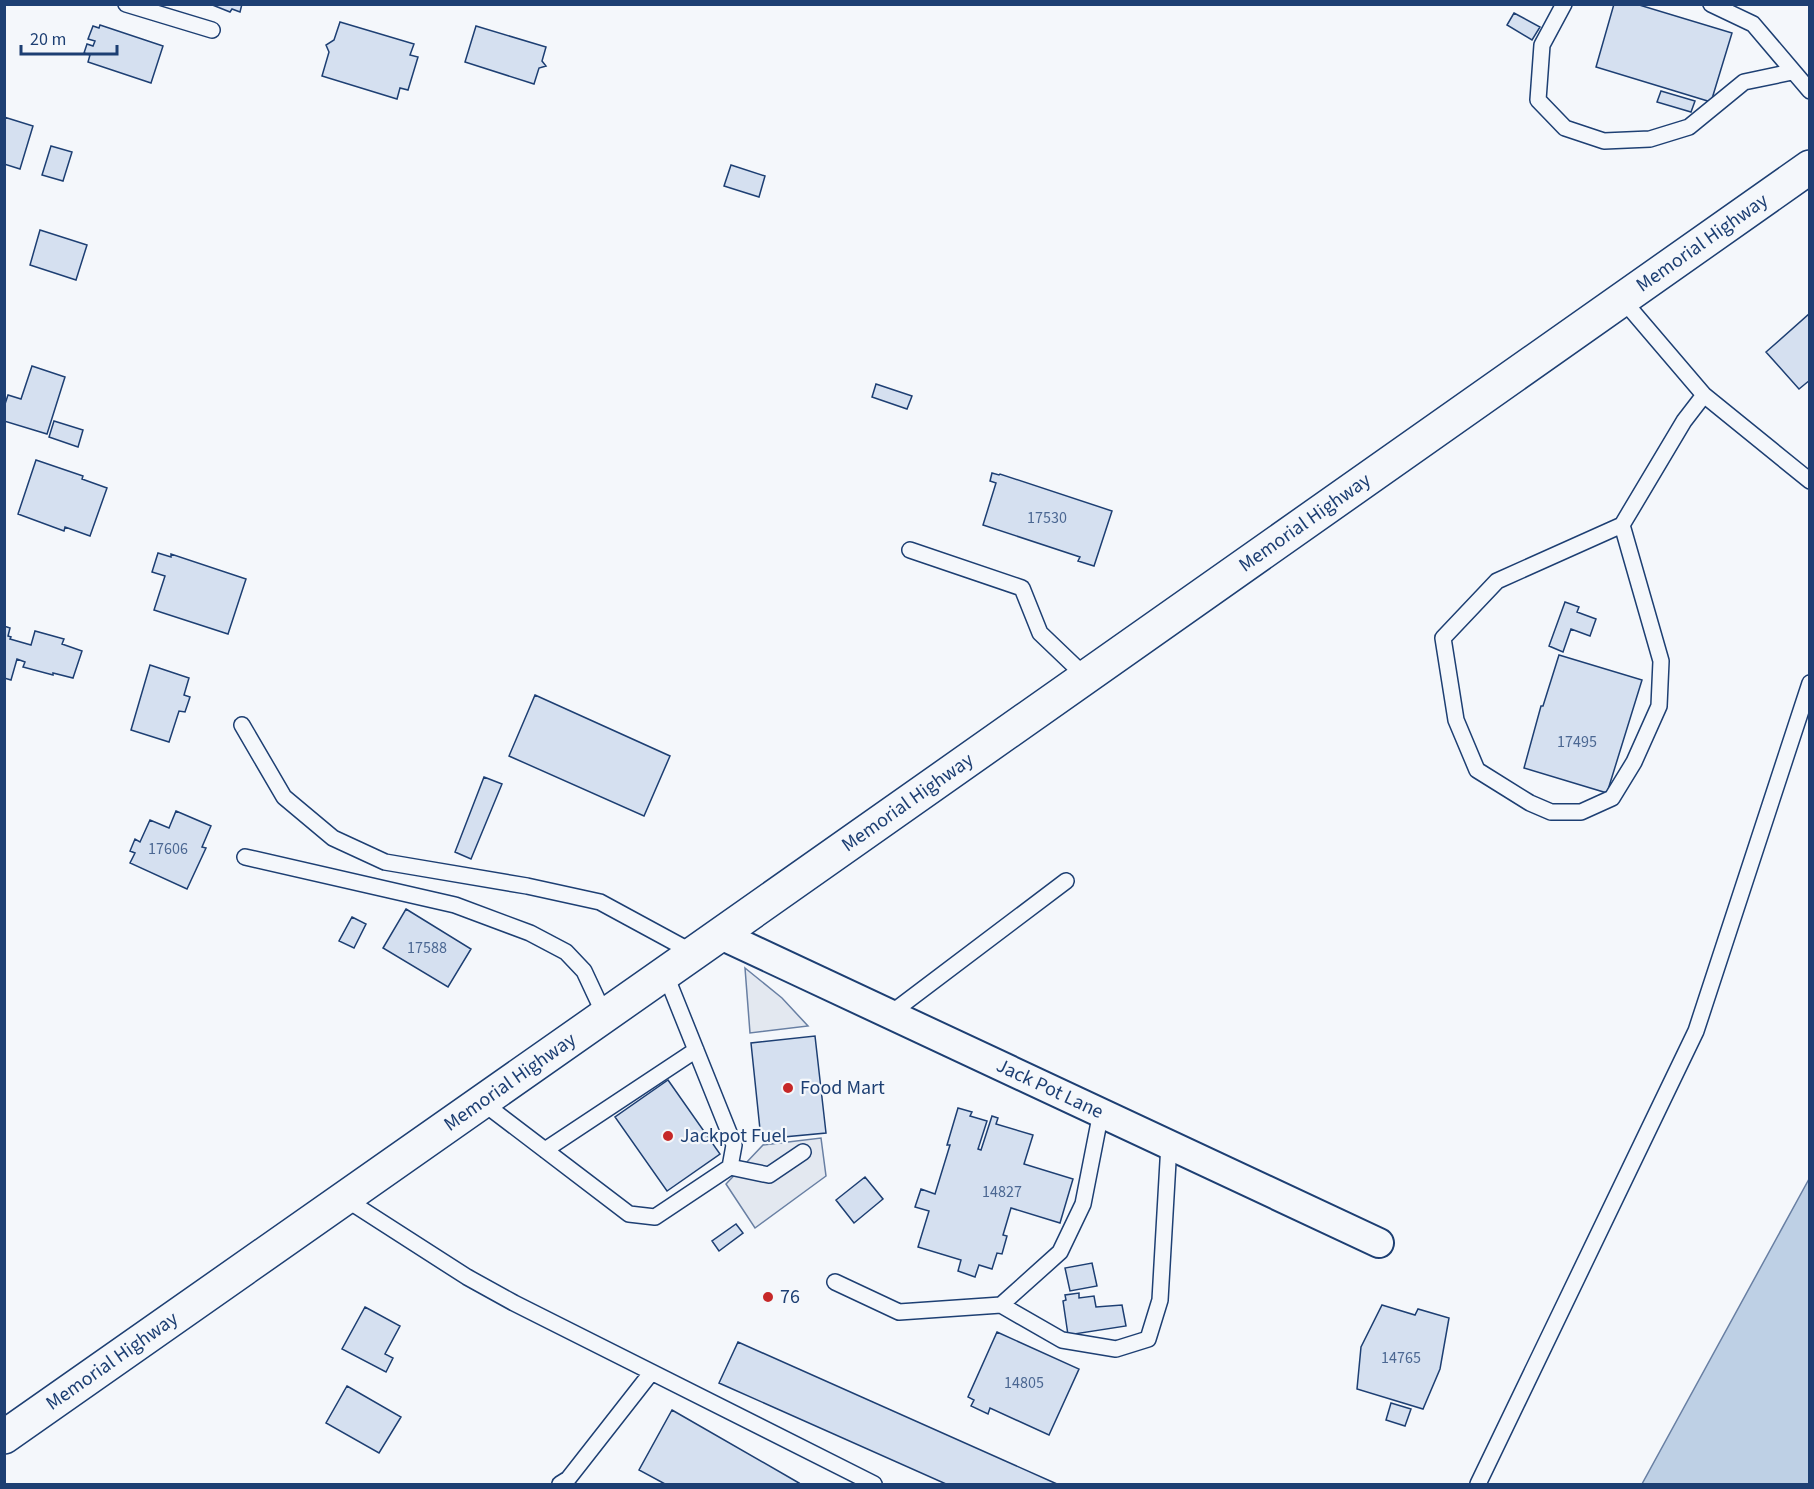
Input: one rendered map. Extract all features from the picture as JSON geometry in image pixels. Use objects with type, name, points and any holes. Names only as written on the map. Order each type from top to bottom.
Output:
[{"type":"main road","name":"Memorial Highway","points":[[4,1437],[721,935],[1809,167]]},
{"type":"street","name":"Jack Pot Lane","points":[[721,935],[1379,1243]]},
{"type":"lane","points":[[126,4],[212,30]]},
{"type":"lane","points":[[1564,4],[1542,45],[1538,100],[1565,128],[1604,141],[1650,139],[1689,127],[1744,82],[1792,72]]},
{"type":"lane","points":[[1711,4],[1753,24],[1809,91]]},
{"type":"lane","points":[[1622,299],[1704,395],[1809,481]]},
{"type":"lane","points":[[1622,525],[1661,661],[1659,706],[1634,762],[1612,798],[1581,812],[1551,812],[1530,803],[1477,770],[1456,720],[1443,638],[1497,581],[1622,525],[1684,421],[1704,395]]},
{"type":"lane","points":[[910,550],[1022,588],[1040,633],[1086,677]]},
{"type":"lane","points":[[1478,1485],[1696,1031],[1809,683]]},
{"type":"lane","points":[[242,725],[284,797],[333,838],[385,862],[527,886],[600,902],[694,953]]},
{"type":"lane","points":[[245,857],[454,905],[530,933],[566,952],[584,971],[605,1016]]},
{"type":"lane","points":[[890,1014],[1066,881]]},
{"type":"lane","points":[[665,974],[734,1145],[730,1167]]},
{"type":"lane","points":[[545,1150],[696,1050]]},
{"type":"lane","points":[[482,1102],[629,1214],[655,1217],[730,1167],[769,1175],[803,1152]]},
{"type":"lane","points":[[1001,1305],[1060,1252],[1083,1204],[1101,1112]]},
{"type":"lane","points":[[835,1282],[899,1312],[1001,1305],[1062,1340],[1116,1349],[1148,1339],[1160,1300],[1170,1144]]},
{"type":"lane","points":[[344,1198],[467,1277],[874,1485]]},
{"type":"lane","points":[[560,1485],[568,1479],[651,1373]]},
{"type":"shaded area","points":[[745,968],[782,998],[808,1026],[750,1033]]},
{"type":"shaded area","points":[[821,1138],[826,1176],[755,1228],[726,1184],[763,1145]]},
{"type":"water","points":[[1809,1179],[1809,1484],[1642,1484]]},
{"type":"building","points":[[210,4],[242,4],[240,12],[232,9],[230,12]]},
{"type":"building","points":[[1614,4],[1636,4],[1732,33],[1711,102],[1596,67]]},
{"type":"building","points":[[1514,13],[1540,27],[1532,40],[1507,25]]},
{"type":"building","points":[[340,22],[414,44],[410,55],[418,57],[408,90],[400,88],[397,99],[322,76],[329,52],[326,45],[334,40]]},
{"type":"building","points":[[100,25],[163,46],[151,83],[88,62],[90,55],[84,53],[87,44],[93,46],[95,41],[88,39],[93,26],[99,28]]},
{"type":"building","points":[[476,26],[546,47],[542,61],[546,66],[539,68],[534,84],[465,62]]},
{"type":"building","points":[[1661,91],[1695,101],[1691,112],[1657,102]]},
{"type":"building","points":[[4,117],[33,126],[20,169],[4,164]]},
{"type":"building","points":[[51,146],[72,152],[63,181],[42,175]]},
{"type":"building","points":[[731,165],[765,176],[759,197],[724,186]]},
{"type":"building","points":[[40,230],[87,245],[76,280],[30,265]]},
{"type":"building","points":[[1809,314],[1810,380],[1799,389],[1766,352]]},
{"type":"building","points":[[32,366],[65,377],[47,434],[4,421],[4,407],[8,395],[21,399]]},
{"type":"building","points":[[876,384],[912,396],[907,409],[872,397]]},
{"type":"building","points":[[54,421],[83,430],[78,447],[49,437]]},
{"type":"building","points":[[36,460],[83,476],[82,479],[107,488],[90,536],[65,527],[64,531],[18,514]]},
{"type":"building","points":[[992,473],[1112,511],[1094,566],[1078,561],[1080,557],[983,525],[996,483],[990,481]]},
{"type":"building","points":[[158,553],[171,557],[171,554],[246,579],[228,634],[154,610],[165,576],[152,572]]},
{"type":"building","points":[[1565,602],[1579,607],[1577,612],[1596,619],[1590,636],[1571,629],[1563,652],[1549,646]]},
{"type":"building","points":[[4,626],[10,628],[8,636],[11,637],[10,639],[31,645],[35,631],[64,639],[62,644],[82,651],[73,678],[23,667],[25,662],[17,659],[11,680],[4,678]]},
{"type":"building","points":[[1559,655],[1642,680],[1607,793],[1524,768],[1541,706],[1543,706]]},
{"type":"building","points":[[150,665],[189,678],[184,695],[190,697],[185,712],[179,711],[169,742],[131,730]]},
{"type":"building","points":[[535,695],[670,756],[644,816],[509,756]]},
{"type":"building","points":[[484,777],[502,784],[471,859],[455,852]]},
{"type":"building","points":[[176,811],[211,826],[202,847],[206,848],[187,889],[130,863],[135,853],[130,851],[135,839],[140,842],[150,820],[169,828]]},
{"type":"building","points":[[406,909],[471,949],[448,987],[383,948]]},
{"type":"building","points":[[352,917],[366,924],[354,948],[339,941]]},
{"type":"building","name":"Food Mart","points":[[815,1036],[826,1133],[761,1139],[751,1043]]},
{"type":"building","name":"Jackpot Fuel","points":[[668,1080],[720,1154],[667,1191],[615,1117]]},
{"type":"building","points":[[958,1108],[972,1112],[970,1116],[987,1121],[978,1149],[981,1150],[992,1116],[998,1118],[996,1124],[1033,1135],[1024,1164],[1073,1179],[1060,1223],[1011,1208],[1003,1235],[1007,1236],[1002,1254],[997,1253],[992,1269],[979,1265],[975,1277],[958,1271],[961,1260],[918,1247],[929,1211],[915,1207],[921,1189],[935,1194],[950,1145],[947,1145]]},
{"type":"building","points":[[865,1177],[883,1199],[854,1223],[836,1200]]},
{"type":"building","points":[[736,1224],[743,1233],[719,1251],[712,1241]]},
{"type":"building","points":[[1092,1263],[1097,1286],[1070,1291],[1065,1268]]},
{"type":"building","points":[[1079,1293],[1079,1298],[1094,1296],[1096,1307],[1122,1305],[1126,1326],[1068,1335],[1063,1301],[1066,1300],[1065,1295]]},
{"type":"building","points":[[1382,1305],[1415,1315],[1418,1309],[1449,1318],[1440,1369],[1423,1409],[1357,1389],[1361,1347]]},
{"type":"building","points":[[365,1307],[400,1326],[385,1354],[393,1358],[386,1372],[342,1349]]},
{"type":"building","points":[[997,1332],[1079,1369],[1049,1435],[990,1408],[988,1414],[971,1406],[974,1400],[968,1397]]},
{"type":"building","points":[[738,1342],[1057,1484],[946,1484],[719,1383]]},
{"type":"building","points":[[347,1386],[401,1417],[379,1453],[326,1423]]},
{"type":"building","points":[[1391,1403],[1411,1409],[1405,1426],[1386,1420]]},
{"type":"building","points":[[672,1410],[799,1483],[665,1484],[639,1470]]},
{"type":"place","name":"Food Mart","points":[[788,1088]]},
{"type":"place","name":"Jackpot Fuel","points":[[668,1136]]},
{"type":"place","name":"76","points":[[768,1297]]}]
